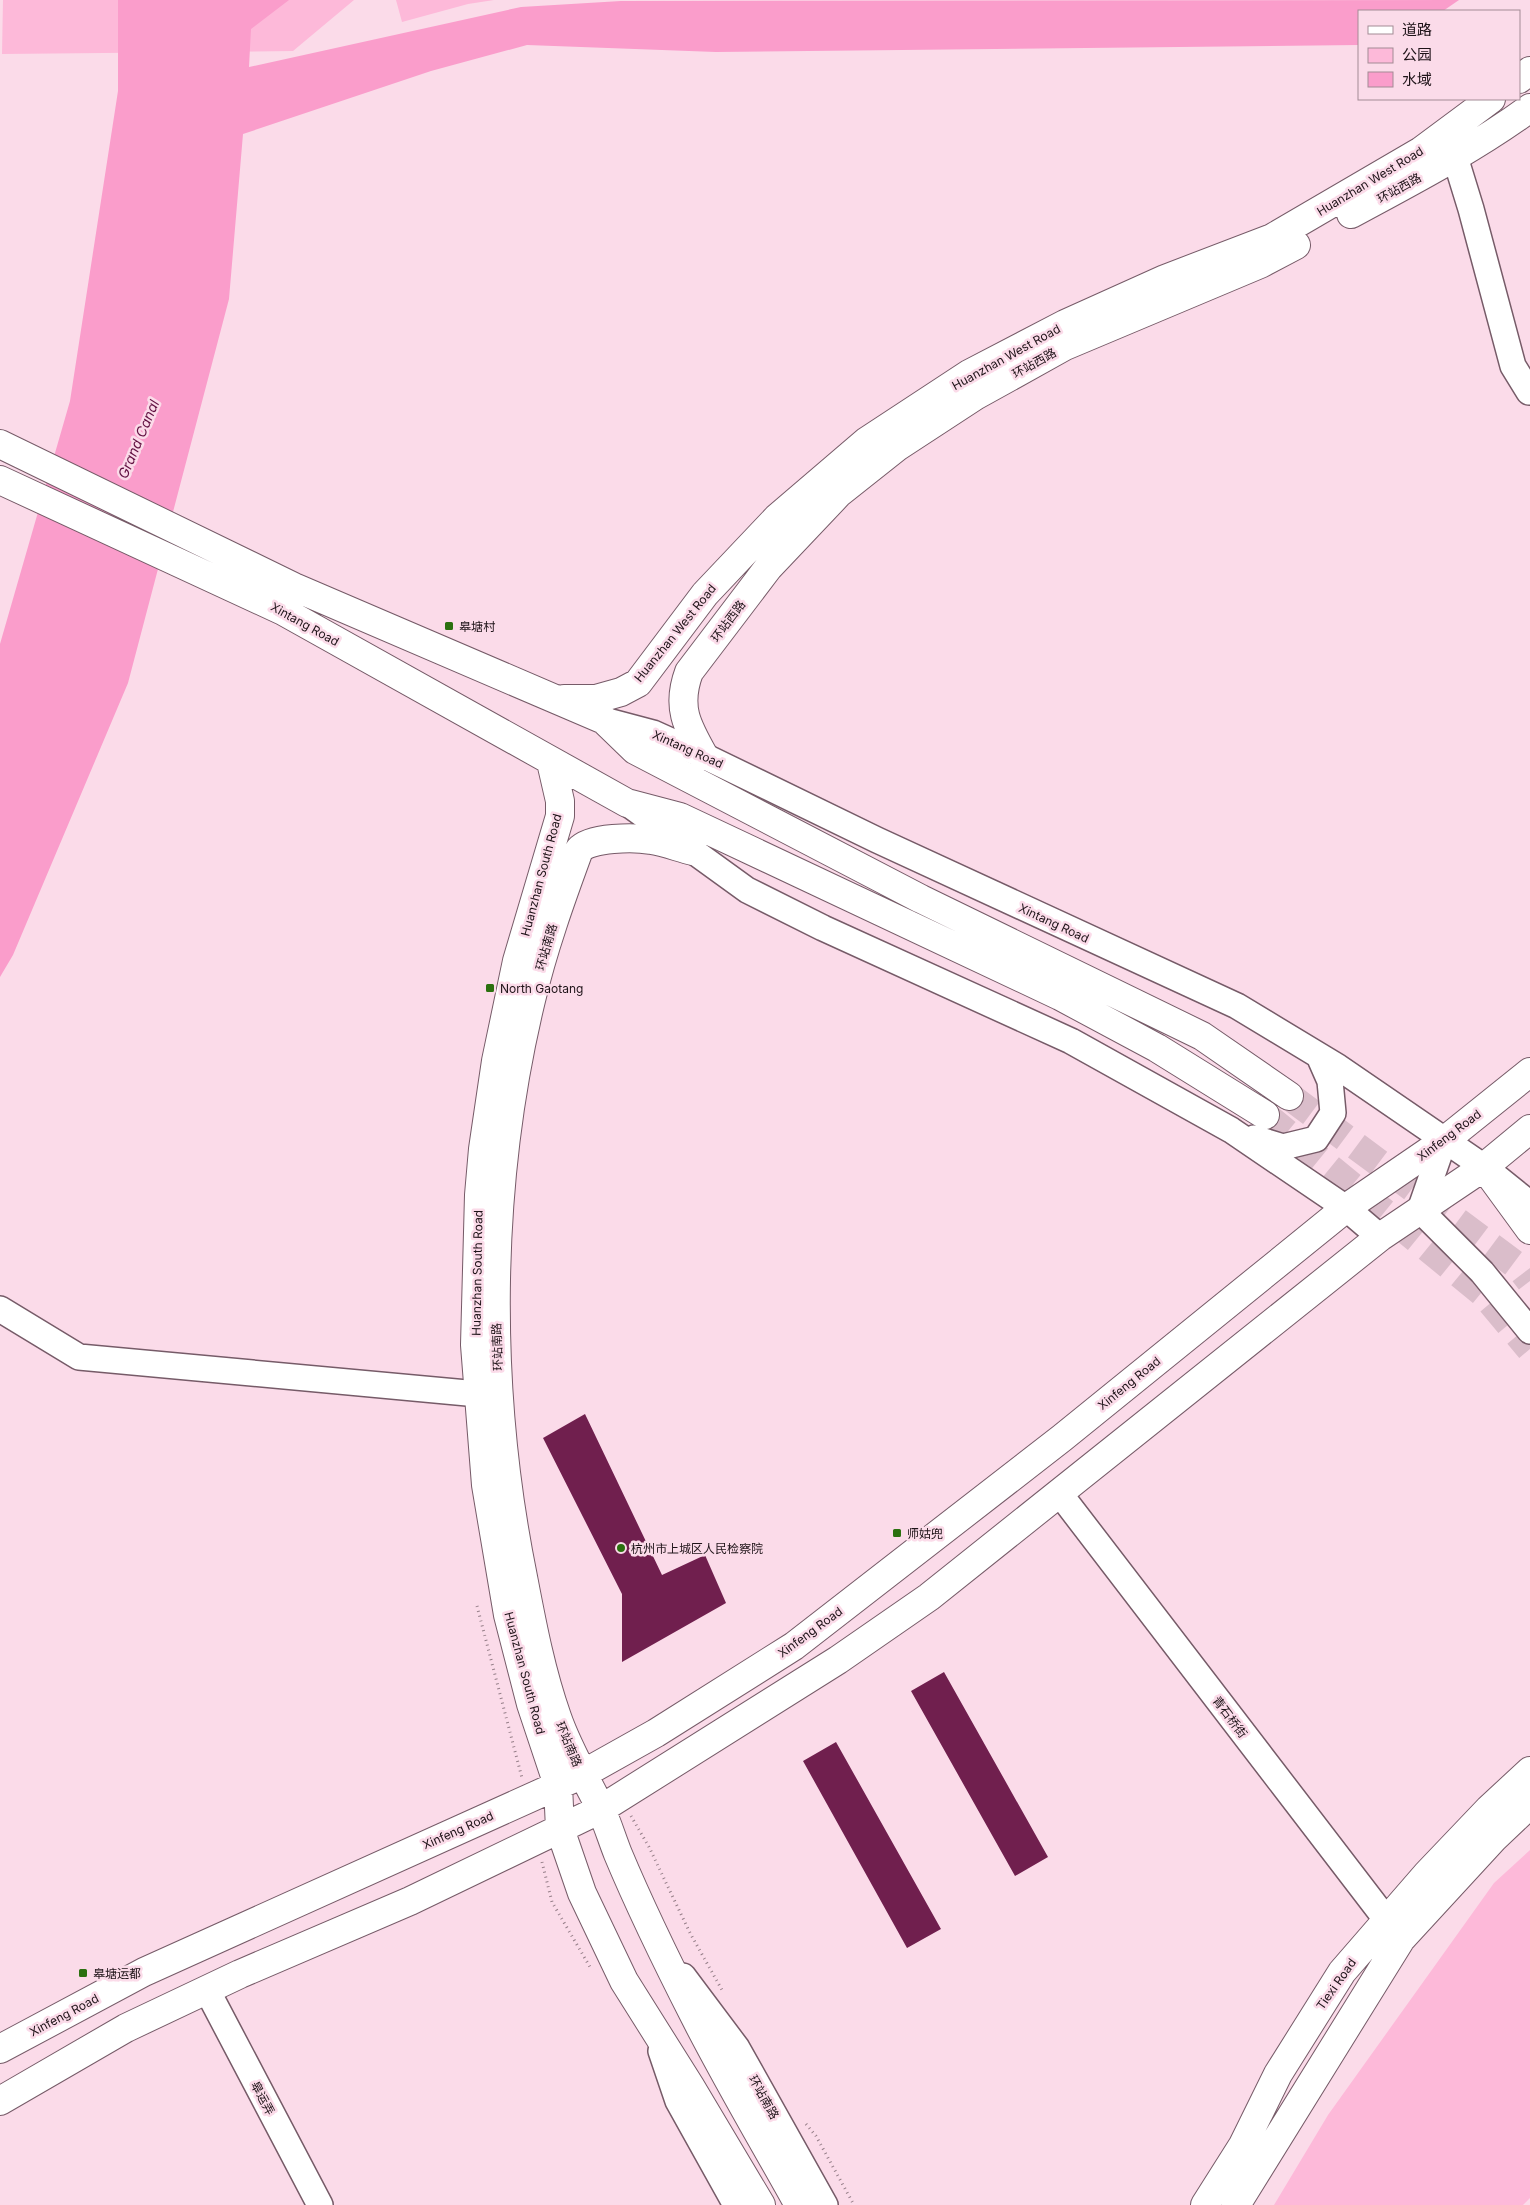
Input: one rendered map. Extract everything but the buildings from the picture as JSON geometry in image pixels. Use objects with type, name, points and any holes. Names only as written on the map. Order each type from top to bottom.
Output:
[{"type":"main road","name":"Huanzhan West Road","points":[[556,698],[596,699],[621,692],[638,683],[705,594],[777,518],[867,441],[969,374],[1065,324],[1157,282],[1272,238],[1421,151],[1490,100]]},
{"type":"main road","name":"环站西路","points":[[704,756],[688,726],[682,705],[683,688],[689,672],[768,568],[839,493],[897,447],[967,401],[1065,346],[1260,264],[1455,157],[1504,127],[1530,108]]},
{"type":"main road","name":"Xintang Road","points":[[9,449],[294,587],[604,720],[634,750],[921,899],[1202,1036],[1289,1096]]},
{"type":"main road","name":"Xintang Road","points":[[0,480],[283,611],[627,803],[680,818],[1060,996],[1157,1048],[1265,1114]]},
{"type":"main road","name":"Huanzhan South Road","points":[[551,762],[560,801],[560,816],[515,970],[496,1062],[483,1149],[479,1195],[476,1278],[476,1345],[486,1485],[505,1598],[531,1704],[570,1780]]},
{"type":"main road","name":"环站南路","points":[[693,851],[651,840],[631,839],[596,842],[583,845],[579,850],[555,917],[531,999],[513,1094],[501,1188],[496,1351],[503,1440],[520,1566],[538,1647],[557,1716],[570,1780],[560,1829],[582,1893],[624,1980],[690,2086],[760,2205]]},
{"type":"main road","name":"Xinfeng Road","points":[[0,2049],[144,1972],[570,1780],[656,1734],[794,1646],[1062,1438],[1346,1208],[1444,1141],[1530,1072]]},
{"type":"main road","points":[[0,2101],[126,2028],[206,1990],[410,1901],[610,1803],[838,1660],[929,1597],[1380,1237],[1484,1167],[1530,1129]]},
{"type":"main road","points":[[1484,1167],[1530,1230]]},
{"type":"main road","name":"Tiexi Road","points":[[1236,2205],[1394,1930],[1441,1859],[1489,1809],[1530,1771]]},
{"type":"main road","name":"环站南路","points":[[570,1780],[610,1803],[619,1856],[695,2017],[799,2205]]},
{"type":"main road","name":"Tiexi Road","points":[[1205,2205],[1243,2146],[1278,2074],[1342,1972],[1394,1930],[1530,1804]]},
{"type":"street","points":[[1455,157],[1471,209],[1513,366],[1529,392]]},
{"type":"street","name":"Xintang Road","points":[[604,720],[653,733],[704,756],[895,848],[1237,1006],[1338,1067],[1484,1167],[1530,1204]]},
{"type":"street","name":"Xintang Road","points":[[627,803],[747,890],[823,928],[1070,1041],[1231,1130],[1346,1208],[1380,1237]]},
{"type":"street","points":[[1231,1130],[1283,1147],[1316,1140],[1333,1113],[1330,1081],[1319,1056]]},
{"type":"street","points":[[1444,1141],[1420,1210],[1482,1272],[1530,1331]]},
{"type":"street","points":[[0,1309],[79,1357],[478,1394]]},
{"type":"street","name":"青石桥街","points":[[1060,1494],[1394,1930]]},
{"type":"street","name":"环站南路","points":[[661,1945],[737,2048],[825,2205]]},
{"type":"street","name":"环站南路","points":[[624,1980],[660,2049],[678,2101],[736,2205]]},
{"type":"street","name":"皋运弄","points":[[206,1990],[320,2205]]},
{"type":"path","points":[[610,1803],[649,1846],[690,1933],[724,1992]]},
{"type":"path","points":[[805,2122],[816,2136],[854,2205]]},
{"type":"green space","points":[[3,0],[354,0],[293,51],[2,54]]},
{"type":"green space","points":[[396,0],[494,0],[468,4],[402,22]]},
{"type":"green space","points":[[1530,1850],[1530,2198],[1523,2205],[1274,2205],[1328,2115],[1494,1883]]},
{"type":"water","name":"Grand Canal","points":[[118,0],[289,0],[251,29],[249,67],[521,7],[621,1],[1459,0],[1444,10],[1358,10],[1358,45],[716,52],[527,45],[431,71],[243,134],[229,299],[128,683],[13,955],[0,977],[0,644],[70,401],[118,91]]},
{"type":"tunnel","points":[[1289,1096],[1520,1268],[1530,1281]]},
{"type":"tunnel","points":[[1265,1115],[1484,1294],[1530,1349]]},
{"type":"place","name":"皋塘村","points":[[449,626]]},
{"type":"place","name":"North Gaotang","points":[[490,988]]},
{"type":"place","name":"师姑兜","points":[[897,1533]]},
{"type":"place","name":"杭州市上城区人民检察院","points":[[621,1548]]},
{"type":"place","name":"皋塘运都","points":[[83,1973]]}]
